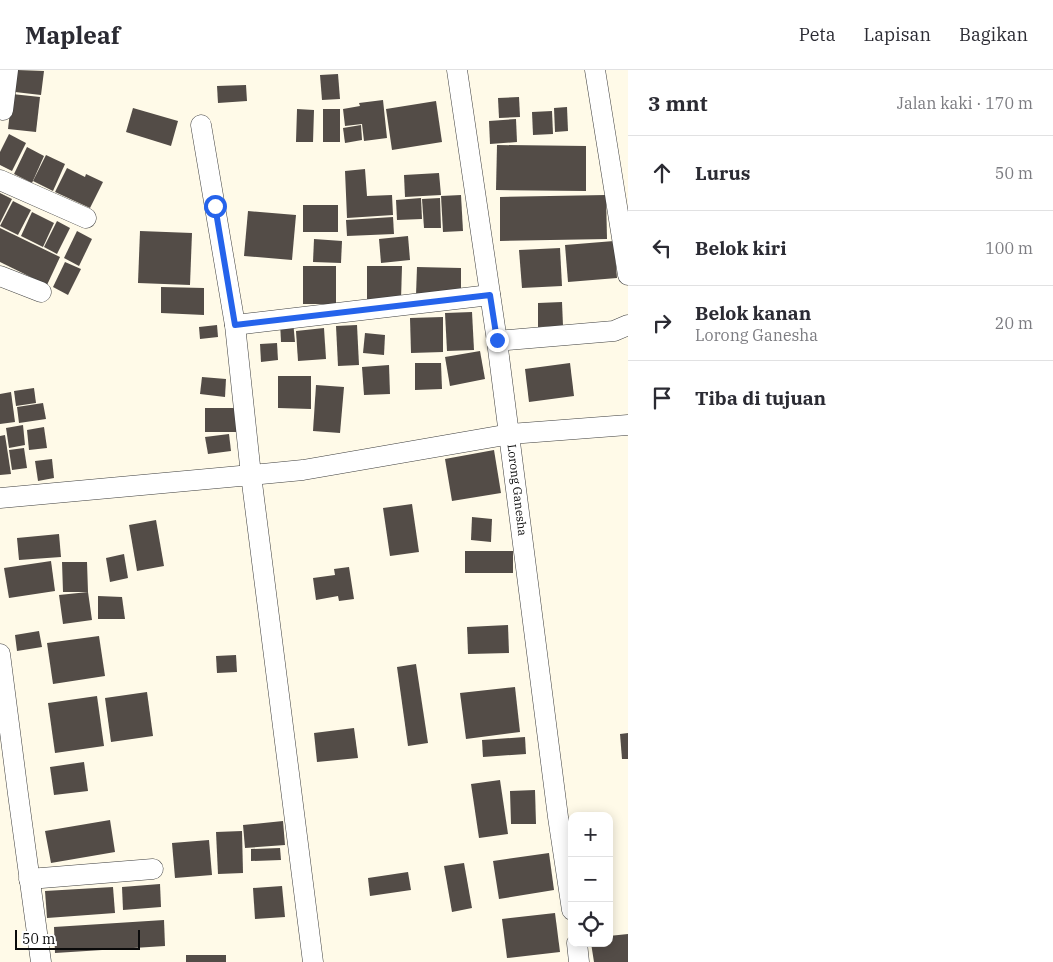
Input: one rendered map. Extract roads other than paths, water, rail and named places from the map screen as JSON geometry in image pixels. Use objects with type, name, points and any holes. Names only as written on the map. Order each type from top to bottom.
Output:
[{"type":"street","points":[[3,110],[8,70]]},
{"type":"street","name":"Lorong Ganesha","points":[[456,70],[510,434],[558,817],[571,902]]},
{"type":"street","points":[[595,70],[628,275]]},
{"type":"street","points":[[201,125],[235,325],[251,475],[313,962]]},
{"type":"street","points":[[0,180],[86,218]]},
{"type":"street","points":[[0,276],[41,292]]},
{"type":"street","points":[[235,325],[490,295]]},
{"type":"street","points":[[497,340],[614,331],[628,325]]},
{"type":"street","points":[[0,498],[303,470],[510,434],[628,424]]},
{"type":"street","points":[[0,654],[41,962]]},
{"type":"street","points":[[29,879],[153,869]]},
{"type":"street","points":[[577,947],[579,962]]}]
